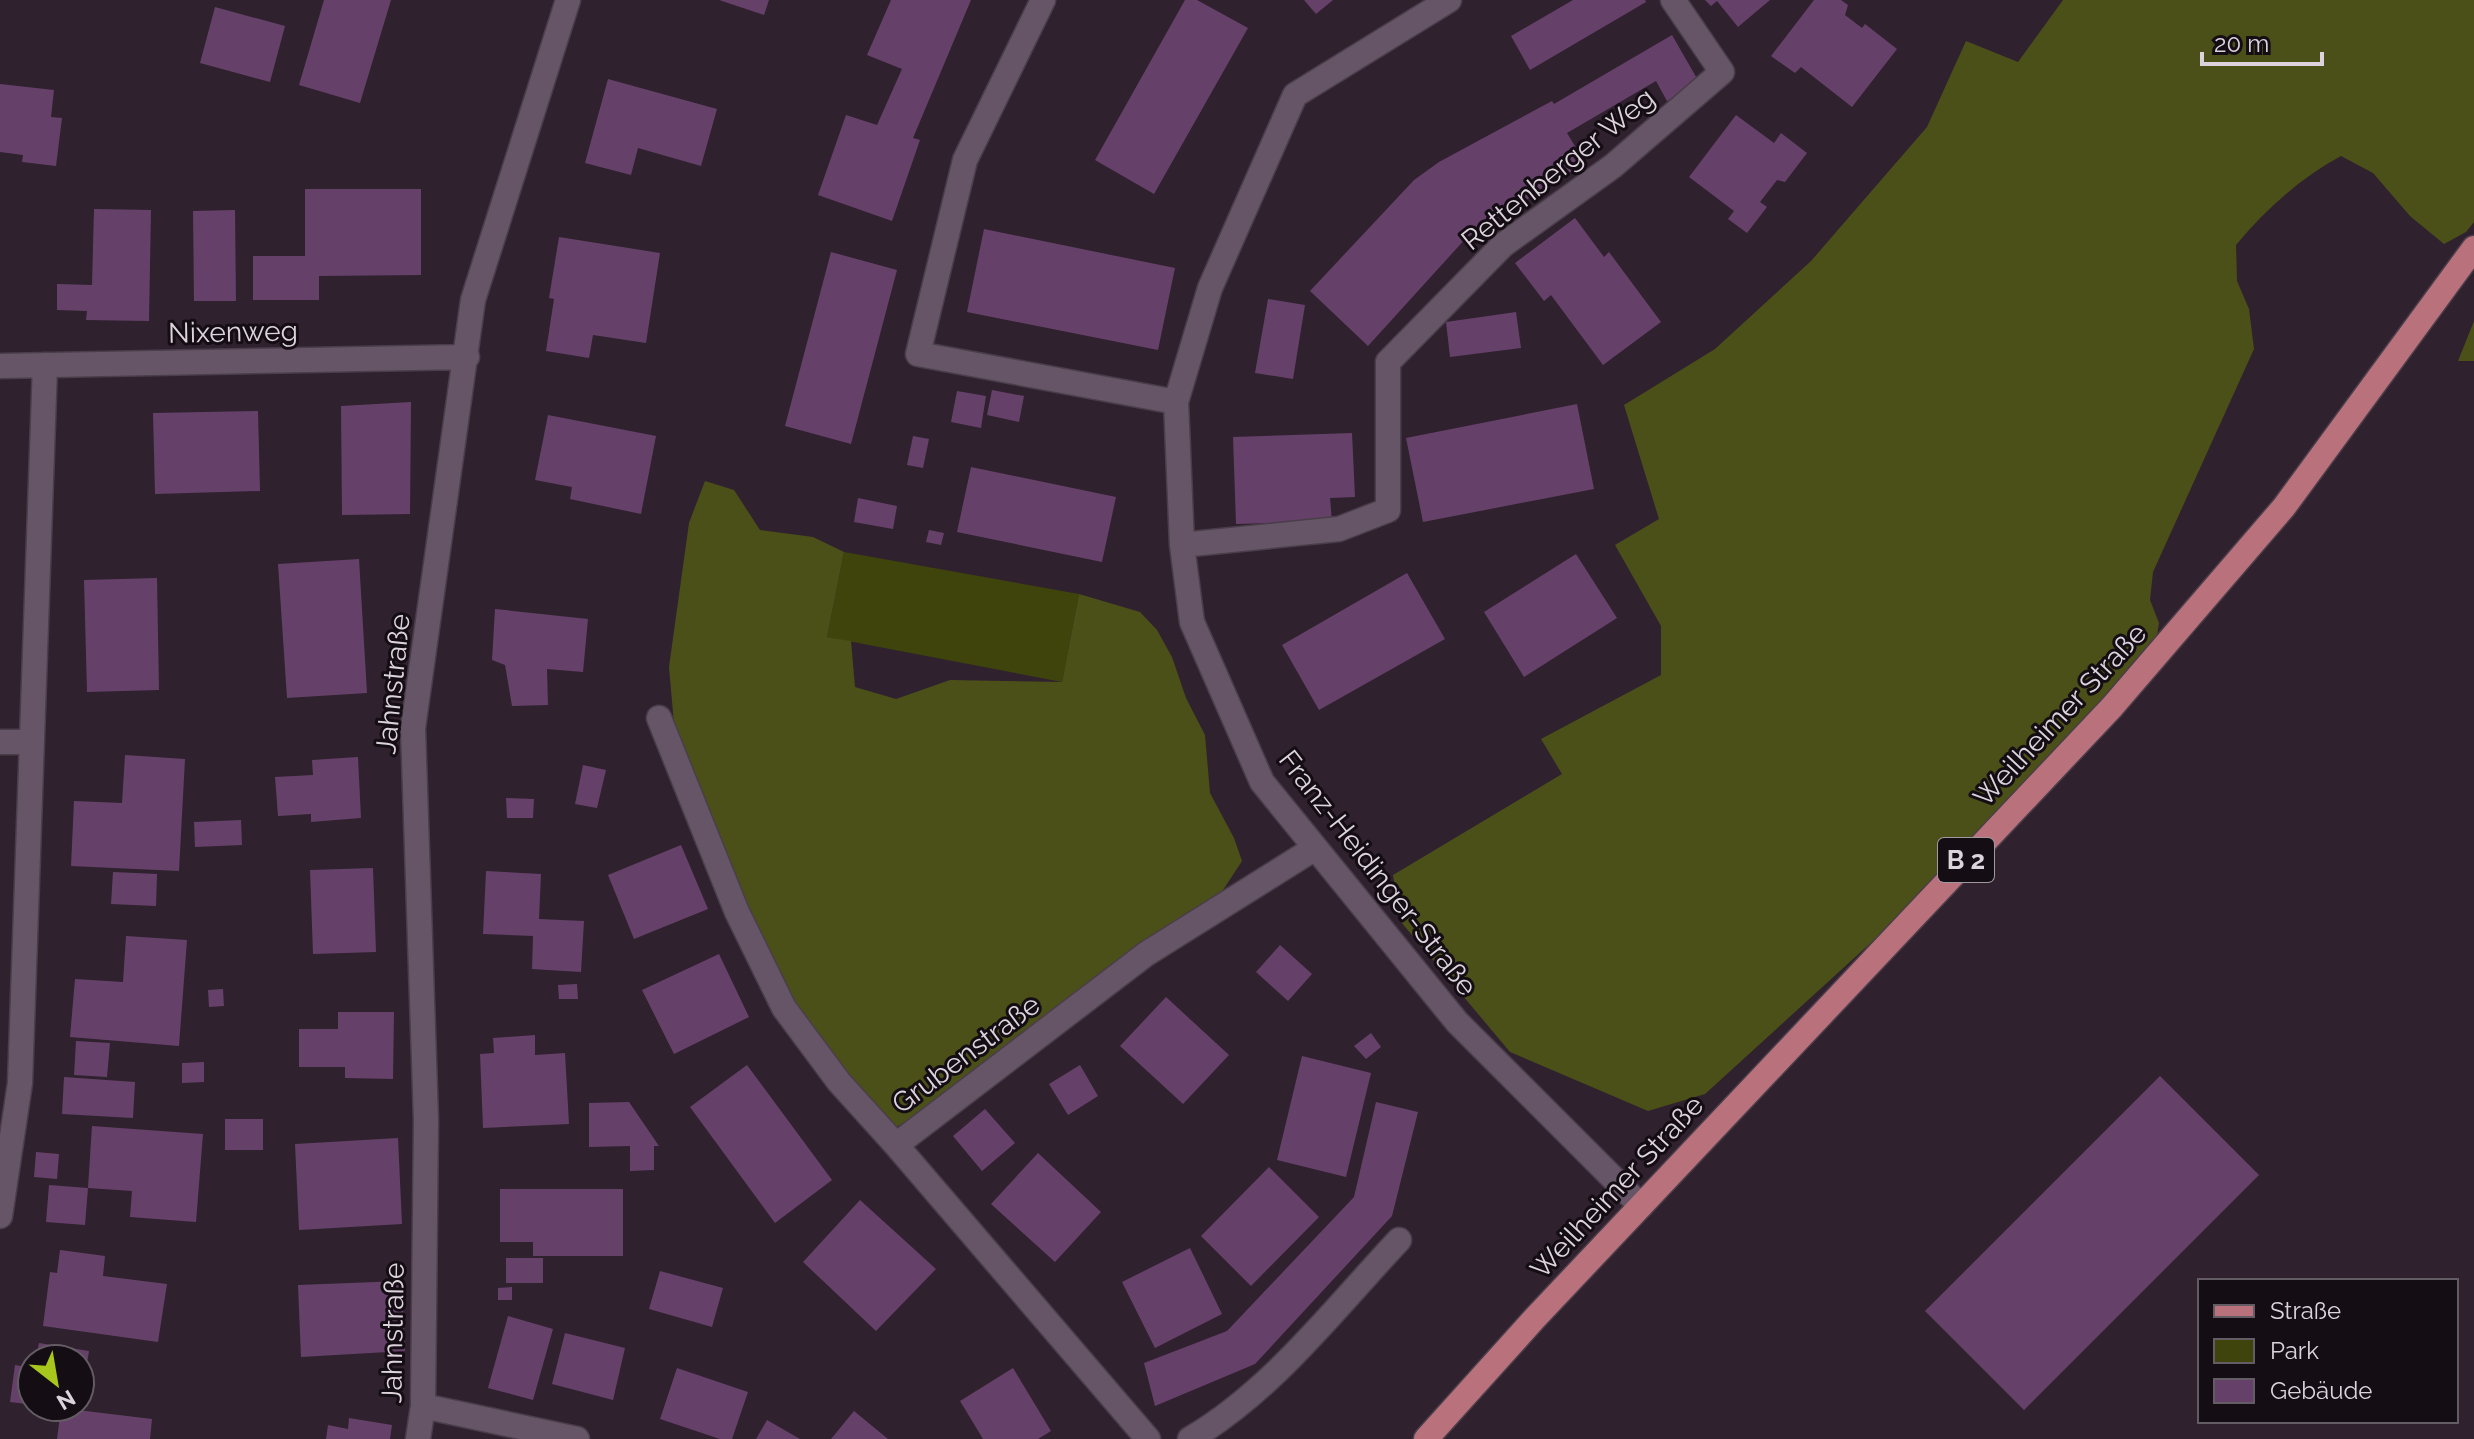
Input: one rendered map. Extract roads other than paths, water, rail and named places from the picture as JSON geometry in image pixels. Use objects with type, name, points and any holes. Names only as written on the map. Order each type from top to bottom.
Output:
[{"type":"main road","name":"Weilheimer Straße","points":[[1426,1439],[2122,695],[2284,507],[2474,248]]},
{"type":"street","name":"Jahnstraße","points":[[418,1439],[423,1406],[426,1120],[413,728],[473,300],[568,0]]},
{"type":"street","points":[[1043,0],[965,160],[918,354],[1176,402]]},
{"type":"street","name":"Franz-Heidinger-Straße","points":[[1449,0],[1295,95],[1210,288],[1176,402],[1182,545],[1192,622],[1262,782],[1457,1022],[1641,1206]]},
{"type":"street","name":"Rettenberger Weg","points":[[1182,545],[1339,529],[1388,510],[1388,362],[1503,245],[1613,166],[1722,72],[1673,0]]},
{"type":"street","name":"Nixenweg","points":[[0,366],[467,357]]},
{"type":"street","points":[[0,1216],[20,1083],[45,365]]},
{"type":"street","points":[[659,718],[737,912],[784,1008],[839,1082],[896,1145]]},
{"type":"street","points":[[0,742],[32,742]]},
{"type":"street","name":"Grubenstraße","points":[[1148,1439],[896,1145],[1146,954],[1315,848]]},
{"type":"street","points":[[1190,1439],[1222,1420],[1280,1368],[1399,1240]]},
{"type":"street","points":[[423,1406],[577,1439]]}]
